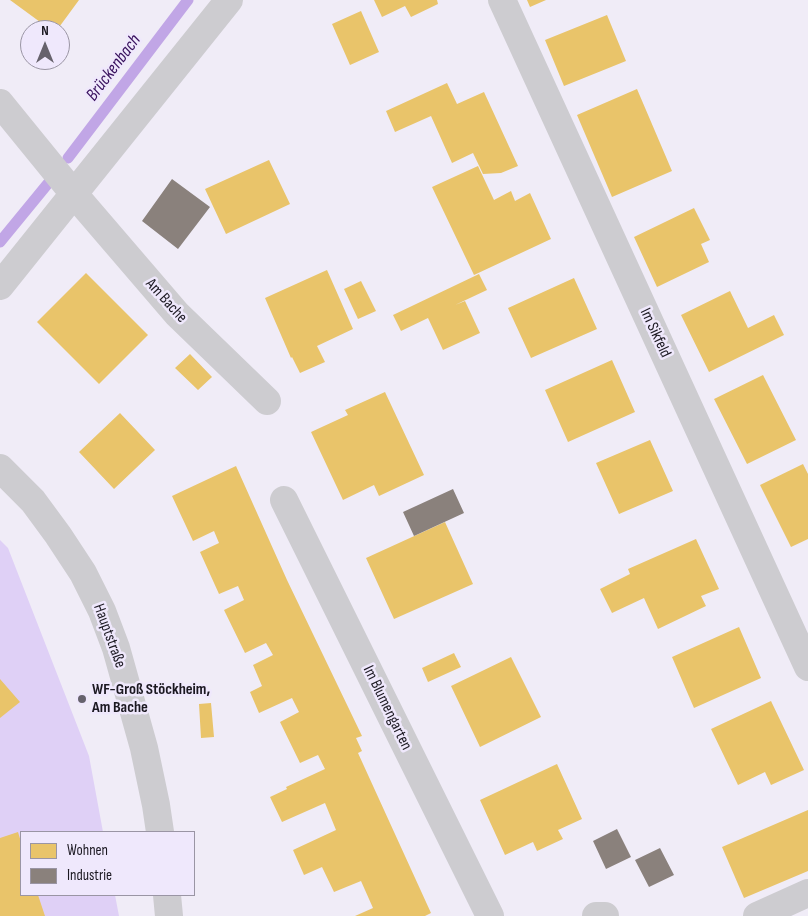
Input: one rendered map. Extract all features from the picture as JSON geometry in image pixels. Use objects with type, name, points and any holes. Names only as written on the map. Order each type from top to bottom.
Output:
[{"type":"street","points":[[0,286],[229,0]]},
{"type":"street","name":"Im Sikfeld","points":[[502,0],[808,666]]},
{"type":"street","name":"Am Bache","points":[[0,103],[74,194],[177,314],[267,401]]},
{"type":"street","name":"Hauptstraße","points":[[0,468],[33,501],[58,535],[83,573],[102,612],[116,648],[144,748],[160,831]]},
{"type":"street","name":"Im Blumengarten","points":[[284,500],[490,916]]},
{"type":"street","points":[[757,916],[808,892]]},
{"type":"street","points":[[167,896],[169,916]]},
{"type":"street","points":[[596,916],[605,916]]},
{"type":"shaded area","points":[[0,540],[8,548],[89,756],[103,831],[20,831],[20,896],[115,896],[119,916],[0,916]]},
{"type":"building: Wohnen","points":[[10,0],[79,0],[64,20],[37,20]]},
{"type":"building: Wohnen","points":[[374,0],[437,0],[438,4],[411,17],[405,6],[382,17]]},
{"type":"building: Wohnen","points":[[527,0],[546,0],[530,7]]},
{"type":"building: Wohnen","points":[[361,11],[379,52],[350,65],[332,24]]},
{"type":"building: Wohnen","points":[[607,15],[626,61],[564,86],[545,40]]},
{"type":"building: Wohnen","points":[[447,83],[457,104],[484,92],[518,166],[501,173],[483,174],[473,153],[452,163],[431,116],[395,132],[386,111]]},
{"type":"building: Wohnen","points":[[637,89],[672,171],[612,197],[577,115]]},
{"type":"building: Wohnen","points":[[269,160],[290,204],[226,234],[205,189]]},
{"type":"building: Wohnen","points":[[478,166],[494,200],[511,191],[515,201],[530,193],[551,239],[474,275],[432,187]]},
{"type":"building: Wohnen","points":[[694,208],[710,240],[701,244],[709,262],[657,287],[634,237]]},
{"type":"building: Wohnen","points":[[327,270],[353,329],[317,346],[325,362],[300,373],[291,358],[265,298]]},
{"type":"building: Wohnen","points":[[86,273],[148,335],[99,384],[37,322]]},
{"type":"building: Wohnen","points":[[479,274],[487,290],[455,305],[465,301],[480,333],[443,350],[428,318],[401,331],[393,315]]},
{"type":"building: Wohnen","points":[[574,278],[597,329],[531,358],[508,308]]},
{"type":"building: Wohnen","points":[[361,281],[376,311],[358,319],[344,289]]},
{"type":"building: Wohnen","points":[[730,291],[748,328],[774,315],[784,335],[709,372],[681,315]]},
{"type":"building: Wohnen","points":[[190,354],[212,377],[198,390],[175,368]]},
{"type":"building: Wohnen","points":[[612,360],[635,412],[568,442],[545,390]]},
{"type":"building: Wohnen","points":[[763,375],[796,440],[747,464],[714,399]]},
{"type":"building: Wohnen","points":[[385,392],[424,475],[379,496],[374,485],[343,500],[311,432],[348,415],[345,410]]},
{"type":"building: Wohnen","points":[[120,413],[155,450],[114,489],[79,452]]},
{"type":"building: Wohnen","points":[[650,440],[673,491],[619,514],[596,463]]},
{"type":"building: Wohnen","points":[[803,464],[808,474],[808,539],[791,547],[760,485]]},
{"type":"building: Wohnen","points":[[236,466],[287,580],[362,736],[356,738],[362,751],[358,753],[431,913],[425,916],[355,916],[373,908],[361,881],[334,892],[322,867],[304,875],[293,850],[336,830],[325,803],[282,822],[270,797],[287,789],[286,787],[325,769],[318,755],[300,763],[280,722],[299,712],[292,698],[259,713],[250,692],[262,686],[253,665],[273,655],[266,643],[245,653],[224,610],[244,600],[238,586],[219,594],[200,552],[219,543],[214,531],[193,541],[172,496]]},
{"type":"building: Wohnen","points":[[445,522],[473,584],[394,619],[366,558]]},
{"type":"building: Wohnen","points":[[696,539],[719,589],[701,596],[706,606],[658,629],[644,598],[612,613],[600,589],[630,574],[628,569]]},
{"type":"building: Wohnen","points":[[739,627],[761,678],[694,708],[672,657]]},
{"type":"building: Wohnen","points":[[454,653],[461,667],[428,682],[422,668]]},
{"type":"building: Wohnen","points":[[511,657],[541,717],[480,747],[451,686]]},
{"type":"building: Wohnen","points":[[0,679],[20,702],[0,718]]},
{"type":"building: Wohnen","points":[[771,701],[804,770],[771,785],[765,772],[738,785],[711,729]]},
{"type":"building: Wohnen","points":[[211,703],[214,737],[201,738],[199,704]]},
{"type":"building: Wohnen","points":[[557,764],[582,819],[558,830],[563,839],[537,851],[533,842],[505,855],[480,800]]},
{"type":"building: Wohnen","points":[[808,810],[808,871],[744,898],[722,847]]},
{"type":"building: Wohnen","points":[[18,832],[20,839],[20,896],[38,896],[45,916],[0,916],[0,838]]},
{"type":"building: Industrie","points":[[172,179],[210,207],[178,249],[142,221]]},
{"type":"building: Industrie","points":[[453,489],[464,513],[414,536],[403,512]]},
{"type":"building: Industrie","points":[[617,829],[631,857],[606,869],[593,841]]},
{"type":"building: Industrie","points":[[660,848],[674,875],[649,887],[635,860]]},
{"type":"waterway","name":"Brückenbach","points":[[68,158],[188,0]]},
{"type":"waterway","name":"Brückenbach","points":[[0,242],[50,181]]},
{"type":"place","name":"WF-Groß Stöckheim, Am Bache","points":[[82,699]]}]
